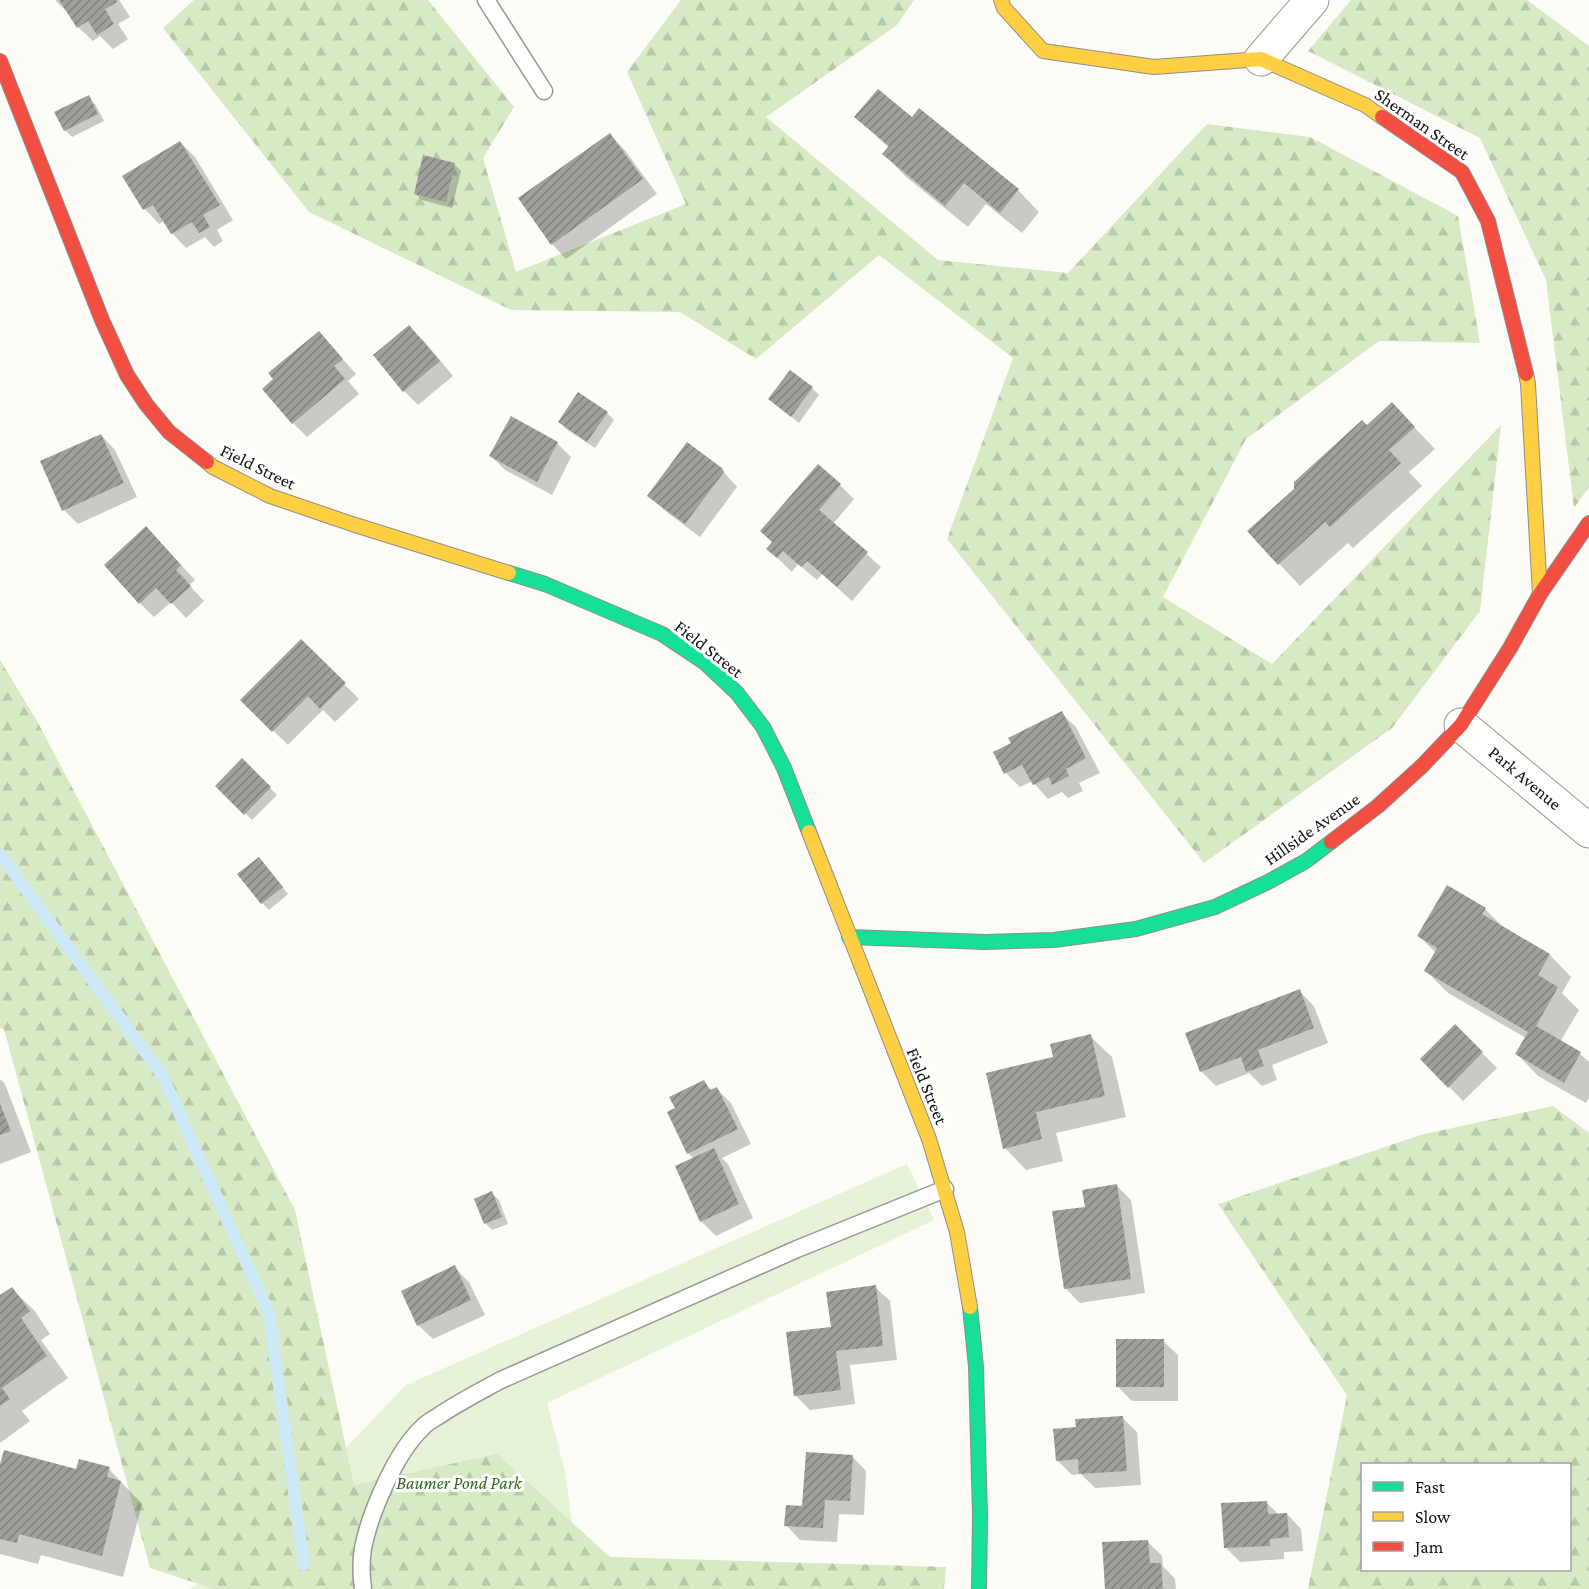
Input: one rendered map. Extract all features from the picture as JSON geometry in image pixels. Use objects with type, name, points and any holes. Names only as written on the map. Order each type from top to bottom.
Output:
[{"type":"street","name":"Sherman Street","points":[[1001,0],[1004,8],[1043,51],[1154,67],[1261,59],[1365,105],[1462,172],[1488,221],[1528,384],[1540,594]]},
{"type":"street","points":[[1261,59],[1312,0]]},
{"type":"street","name":"Field Street","points":[[0,61],[102,320],[127,375],[146,404],[169,432],[213,467],[270,496],[545,584],[662,634],[704,662],[737,693],[764,727],[784,768],[929,1139],[957,1232],[968,1291],[976,1358],[980,1516],[979,1589]]},
{"type":"street","name":"Hillside Avenue","points":[[849,937],[985,942],[1054,940],[1136,929],[1215,907],[1306,861],[1378,806],[1422,766],[1461,725],[1510,648],[1540,594],[1589,522]]},
{"type":"street","name":"Park Avenue","points":[[1461,725],[1589,831]]},
{"type":"lane","points":[[486,0],[544,91]]},
{"type":"lane","points":[[363,1589],[361,1566],[369,1527],[401,1453],[422,1427],[457,1404],[501,1380],[797,1249],[945,1188]]},
{"type":"green space","points":[[194,0],[428,0],[514,107],[483,158],[516,272],[686,204],[627,72],[681,0],[914,0],[897,25],[766,117],[938,260],[1068,273],[1207,124],[1310,137],[1458,216],[1480,343],[1379,341],[1246,439],[1163,597],[1272,664],[1501,425],[1480,611],[1392,728],[1204,863],[947,539],[1013,358],[879,255],[756,359],[680,312],[511,310],[309,212],[163,28]]},
{"type":"green space","points":[[1351,0],[1527,0],[1589,46],[1589,487],[1574,508],[1546,280],[1480,138],[1308,51]]},
{"type":"green space","points":[[0,660],[36,719],[295,1210],[354,1485],[497,1454],[610,1557],[946,1567],[944,1589],[214,1589],[150,1568],[4,1029],[0,1028]]},
{"type":"green space","points":[[1553,1106],[1589,1133],[1589,1589],[1308,1589],[1347,1395],[1218,1204],[1420,1135]]},
{"type":"green space","name":"Baumer Pond Park","points":[[907,1164],[934,1220],[547,1403],[565,1471],[581,1589],[189,1589],[239,1560],[406,1385]]},
{"type":"building","points":[[59,0],[116,0],[117,2],[105,9],[114,24],[97,35],[88,21],[77,28]]},
{"type":"building","points":[[878,89],[912,117],[919,108],[1019,189],[1000,213],[964,183],[945,206],[882,154],[889,146],[854,117]]},
{"type":"building","points":[[89,95],[98,114],[64,131],[54,112]]},
{"type":"building","points":[[610,133],[643,179],[551,245],[518,198]]},
{"type":"building","points":[[180,141],[220,205],[203,215],[210,227],[199,233],[192,222],[171,234],[153,205],[143,210],[122,176]]},
{"type":"building","points":[[423,155],[455,163],[446,202],[414,194]]},
{"type":"building","points":[[409,325],[440,361],[403,392],[373,355]]},
{"type":"building","points":[[319,331],[343,359],[334,366],[345,379],[292,424],[262,389],[273,379],[268,373]]},
{"type":"building","points":[[790,370],[813,387],[791,417],[768,399]]},
{"type":"building","points":[[578,392],[608,412],[587,442],[558,422]]},
{"type":"building","points":[[1392,402],[1415,427],[1389,450],[1401,463],[1330,527],[1325,522],[1278,565],[1247,531],[1294,489],[1294,482],[1362,420],[1367,425]]},
{"type":"building","points":[[511,416],[558,442],[537,482],[489,456]]},
{"type":"building","points":[[101,434],[124,483],[62,511],[40,461]]},
{"type":"building","points":[[687,442],[722,468],[724,472],[685,524],[647,496]]},
{"type":"building","points":[[818,464],[841,484],[819,510],[868,552],[837,587],[807,561],[801,567],[783,551],[777,558],[766,549],[772,542],[760,531]]},
{"type":"building","points":[[146,526],[181,565],[176,570],[191,586],[171,604],[156,588],[139,604],[104,565]]},
{"type":"building","points":[[301,639],[346,683],[320,709],[308,696],[272,732],[240,700]]},
{"type":"building","points":[[1062,711],[1086,758],[1066,769],[1069,776],[1052,785],[1049,777],[1033,785],[1022,765],[1004,774],[993,752],[1011,743],[1008,738]]},
{"type":"building","points":[[242,758],[271,787],[244,815],[215,786]]},
{"type":"building","points":[[259,857],[283,887],[261,904],[237,874]]},
{"type":"building","points":[[1447,885],[1486,908],[1482,914],[1550,954],[1538,975],[1558,987],[1536,1026],[1581,1052],[1564,1083],[1515,1054],[1528,1032],[1424,971],[1437,948],[1417,936]]},
{"type":"building","points":[[1300,989],[1314,1028],[1258,1050],[1264,1066],[1246,1072],[1241,1057],[1200,1072],[1185,1033]]},
{"type":"building","points":[[1455,1024],[1483,1052],[1448,1088],[1420,1059]]},
{"type":"building","points":[[1091,1034],[1105,1096],[1036,1112],[1042,1139],[1003,1149],[986,1073],[1053,1057],[1050,1044]]},
{"type":"building","points":[[704,1080],[710,1090],[717,1087],[738,1129],[687,1154],[667,1112],[675,1108],[669,1097]]},
{"type":"building","points":[[0,1104],[11,1131],[0,1135]]},
{"type":"building","points":[[714,1148],[739,1204],[700,1222],[675,1166]]},
{"type":"building","points":[[1117,1184],[1131,1279],[1064,1289],[1052,1211],[1085,1207],[1082,1190]]},
{"type":"building","points":[[492,1191],[502,1217],[484,1224],[474,1199]]},
{"type":"building","points":[[455,1265],[471,1300],[417,1326],[401,1291]]},
{"type":"building","points":[[876,1285],[883,1346],[836,1351],[841,1390],[794,1396],[786,1332],[831,1327],[826,1292]]},
{"type":"building","points":[[12,1287],[30,1311],[21,1318],[47,1356],[2,1388],[10,1399],[0,1406],[0,1295]]},
{"type":"building","points":[[1116,1339],[1164,1339],[1164,1387],[1116,1387]]},
{"type":"building","points":[[1123,1416],[1127,1471],[1079,1474],[1078,1459],[1056,1461],[1053,1429],[1076,1427],[1075,1419]]},
{"type":"building","points":[[4,1450],[76,1469],[79,1459],[110,1467],[107,1477],[121,1481],[102,1556],[19,1534],[17,1543],[0,1539],[0,1464]]},
{"type":"building","points":[[806,1452],[853,1455],[850,1501],[825,1500],[823,1528],[784,1526],[786,1505],[802,1506]]},
{"type":"building","points":[[1267,1501],[1268,1514],[1287,1513],[1289,1537],[1270,1539],[1270,1546],[1224,1548],[1221,1503]]},
{"type":"building","points":[[1148,1540],[1150,1563],[1161,1563],[1163,1589],[1105,1589],[1102,1542]]},
{"type":"waterway","points":[[0,854],[162,1075],[269,1313],[304,1565]]},
{"type":"traffic: fast","points":[[509,573],[545,584],[662,634],[704,662],[737,693],[763,727],[784,768],[809,832]]},
{"type":"traffic: fast","points":[[849,937],[985,942],[1054,940],[1136,929],[1215,907],[1306,861],[1331,842]]},
{"type":"traffic: fast","points":[[970,1307],[976,1367],[980,1516],[979,1589]]},
{"type":"traffic: slow","points":[[1001,0],[1004,8],[1043,51],[1154,67],[1261,59],[1365,105],[1382,117]]},
{"type":"traffic: slow","points":[[1526,374],[1540,594]]},
{"type":"traffic: slow","points":[[207,462],[270,496],[509,573]]},
{"type":"traffic: slow","points":[[809,832],[929,1139],[957,1232],[970,1307]]},
{"type":"traffic: jam","points":[[0,61],[102,320],[127,375],[146,404],[169,432],[207,462]]},
{"type":"traffic: jam","points":[[1382,117],[1462,172],[1488,221],[1526,374]]},
{"type":"traffic: jam","points":[[1331,842],[1378,806],[1422,766],[1461,725],[1510,648],[1540,594],[1589,523]]}]
